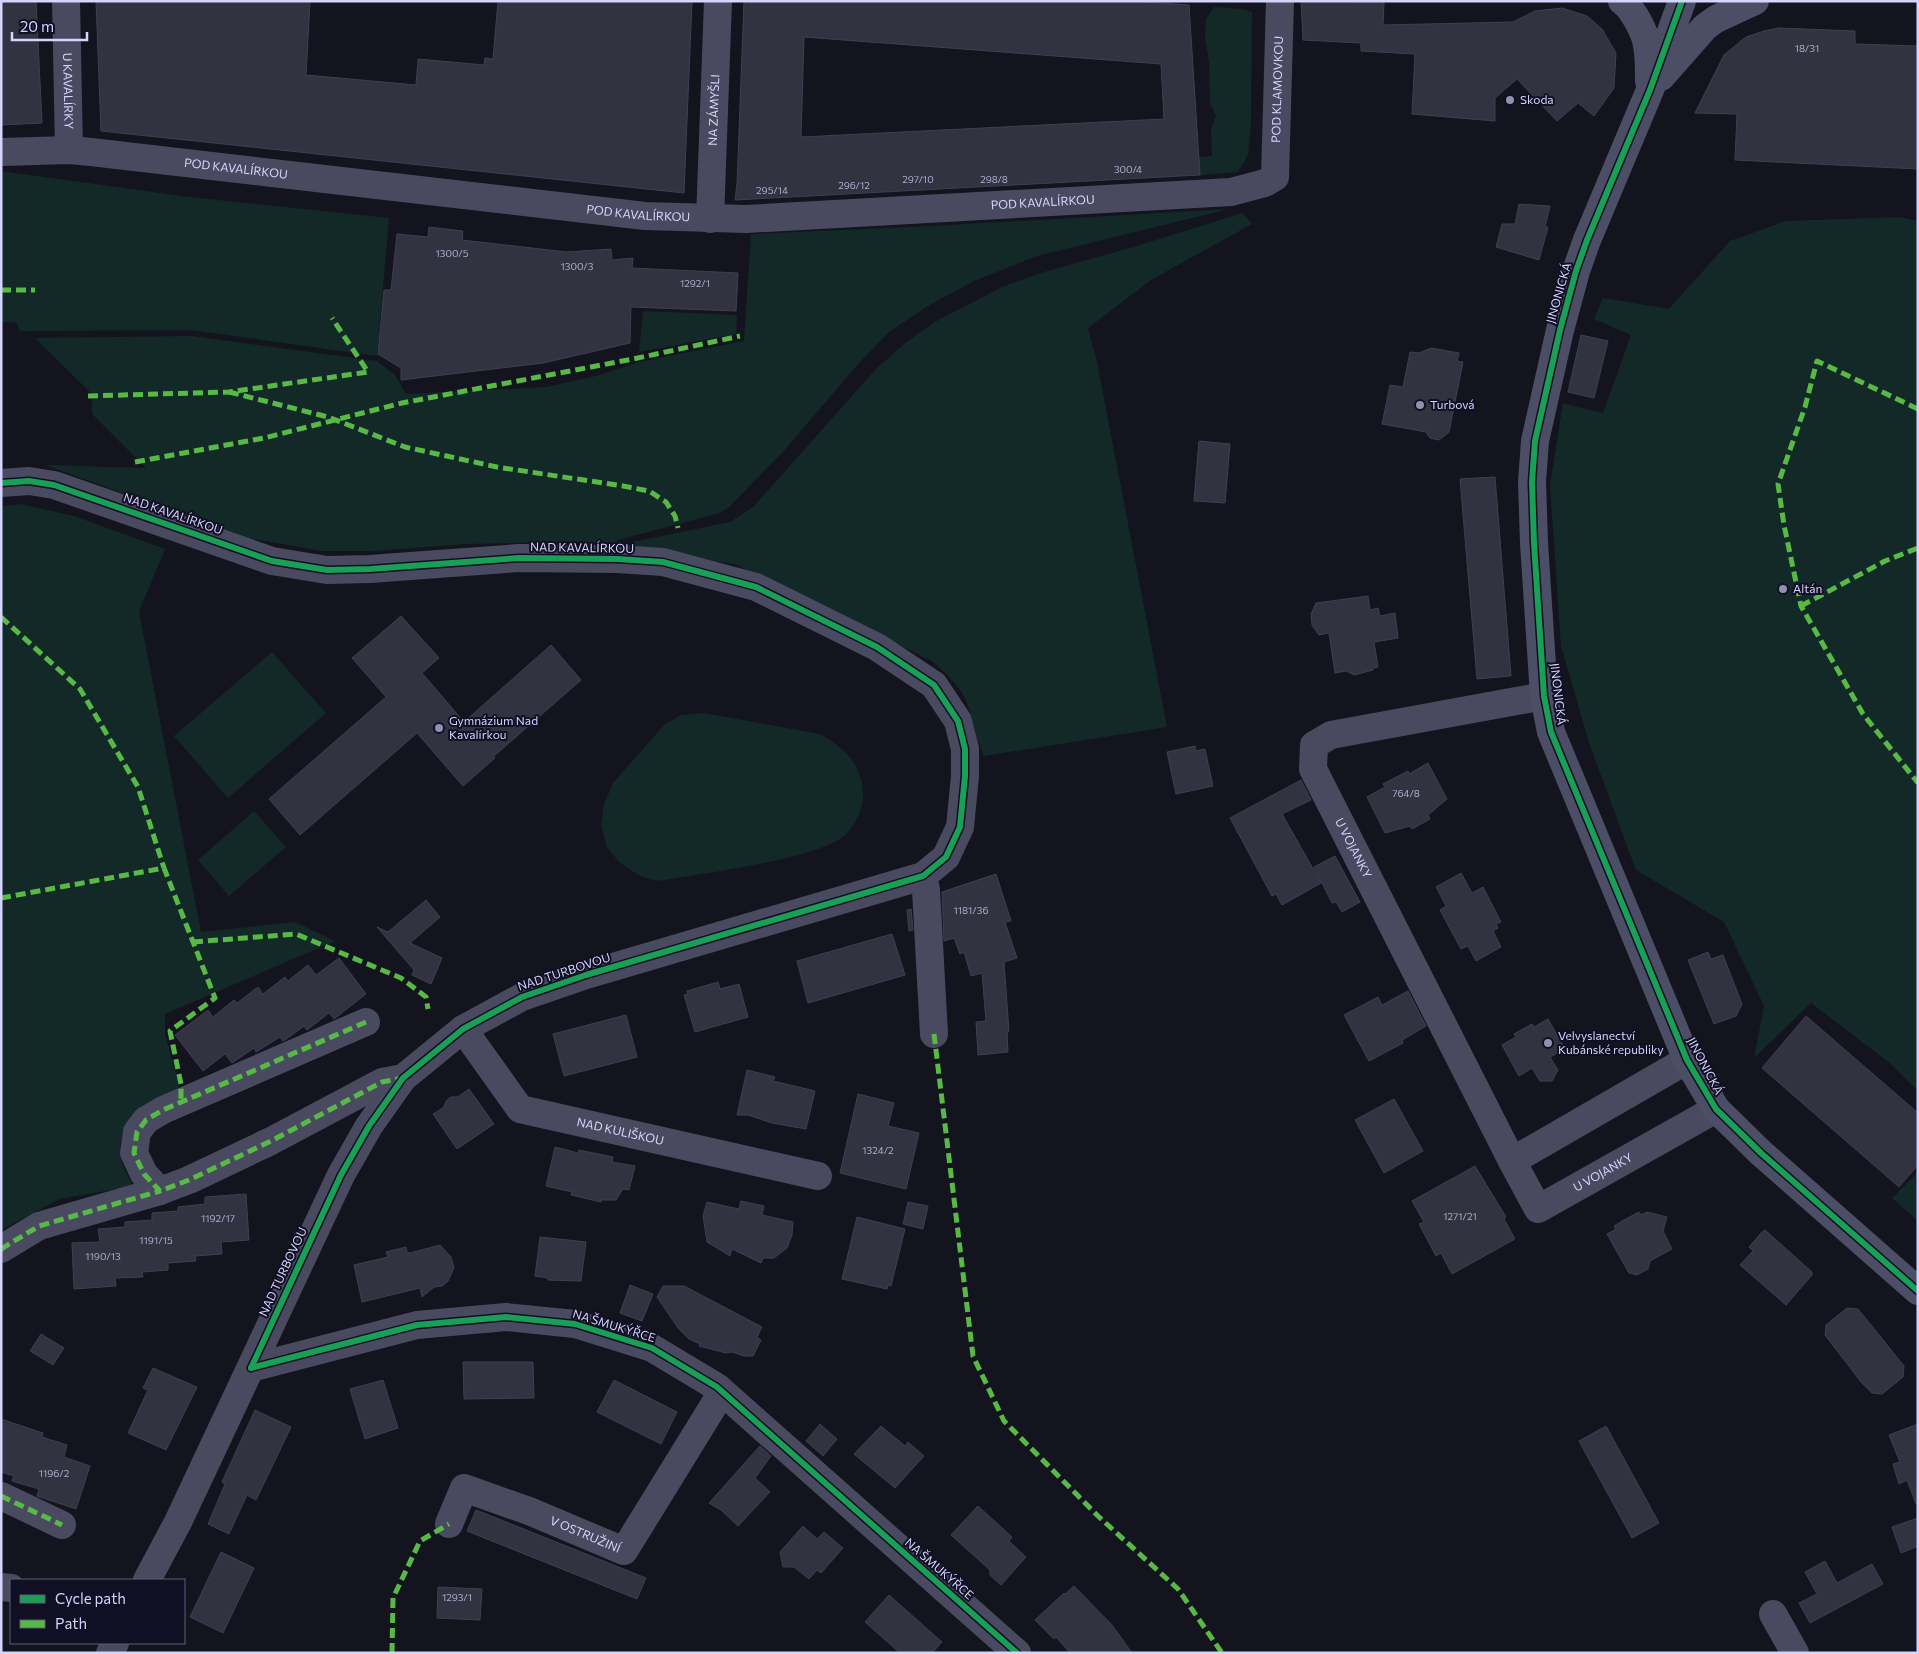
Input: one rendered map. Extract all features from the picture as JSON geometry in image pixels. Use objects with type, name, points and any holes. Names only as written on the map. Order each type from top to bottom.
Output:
[{"type":"street","name":"U KAVALÍRKY","points":[[66,1],[69,150]]},
{"type":"street","name":"NA ZÁMYŠLI","points":[[710,219],[718,1]]},
{"type":"street","name":"POD KLAMOVKOU","points":[[1275,177],[1280,1]]},
{"type":"street","points":[[1622,1],[1630,8],[1647,44],[1650,90]]},
{"type":"street","name":"JINONICKÁ","points":[[1682,1],[1650,90],[1590,231],[1576,271],[1560,330],[1536,441],[1532,482],[1544,696],[1551,732],[1560,756],[1687,1060],[1716,1109],[1761,1152],[1918,1291]]},
{"type":"street","points":[[1650,90],[1705,28],[1716,19],[1754,1]]},
{"type":"street","name":"POD KAVALÍRKOU","points":[[1,152],[69,150],[645,216],[710,219],[746,219],[1231,192],[1265,183],[1275,177]]},
{"type":"street","name":"NAD KAVALÍRKOU","points":[[1,483],[29,481],[54,485],[272,561],[326,570],[370,569],[519,558],[617,559],[663,562],[756,587],[877,647],[934,685],[958,722],[965,749],[965,776],[960,827],[946,857],[923,876]]},
{"type":"street","name":"U VOJANKY","points":[[1544,696],[1331,734],[1314,745],[1313,769],[1512,1161],[1538,1208],[1716,1109]]},
{"type":"street","points":[[923,876],[926,890],[934,1034]]},
{"type":"street","name":"NAD TURBOVOU","points":[[148,1579],[178,1522],[341,1175],[369,1126],[403,1078],[463,1028],[522,997],[577,978],[923,876]]},
{"type":"street","points":[[160,1191],[144,1174],[134,1153],[136,1132],[146,1120],[163,1110],[366,1022]]},
{"type":"street","name":"NAD KULIŠKOU","points":[[463,1028],[520,1109],[818,1176]]},
{"type":"street","points":[[1512,1161],[1687,1060]]},
{"type":"street","name":"NAD TURBOVOU","points":[[1,1250],[39,1226],[160,1191],[189,1180],[271,1141],[382,1082],[403,1078]]},
{"type":"street","name":"NA ŠMUKÝŘCE","points":[[251,1368],[417,1325],[506,1316],[575,1324],[652,1348],[722,1392],[1017,1653]]},
{"type":"street","name":"V OSTRUŽINÍ","points":[[449,1524],[464,1488],[529,1511],[624,1551],[722,1392]]},
{"type":"street","points":[[1,1496],[62,1525]]},
{"type":"street","points":[[1774,1614],[1795,1653]]},
{"type":"green space","points":[[1214,7],[1242,9],[1252,12],[1251,125],[1248,155],[1238,172],[1200,175],[1198,157],[1212,156],[1211,130],[1216,116],[1210,103],[1209,62],[1205,36],[1206,19]]},
{"type":"green space","points":[[1,171],[189,197],[389,218],[377,356],[191,330],[20,331],[16,322],[1,322]]},
{"type":"green space","points":[[1229,209],[1037,256],[974,281],[928,306],[889,332],[859,363],[782,453],[727,509],[716,514],[618,540],[611,547],[592,542],[549,542],[465,544],[372,551],[322,551],[237,536],[45,465],[146,468],[92,414],[92,394],[35,338],[192,336],[377,361],[395,375],[406,394],[546,387],[596,376],[639,362],[744,341],[751,234]]},
{"type":"green space","points":[[1243,213],[1252,224],[1151,280],[1088,328],[1097,362],[1167,727],[984,756],[961,691],[932,661],[735,564],[627,549],[632,542],[730,522],[753,507],[876,369],[905,343],[935,322],[1002,287],[1044,272]]},
{"type":"green space","points":[[1900,217],[1918,221],[1918,1091],[1891,1064],[1811,1003],[1754,1058],[1764,1006],[1724,922],[1636,870],[1590,746],[1561,646],[1550,485],[1563,403],[1603,413],[1631,335],[1594,319],[1603,298],[1669,309],[1730,241],[1786,221]]},
{"type":"green space","points":[[643,311],[737,315],[736,334],[639,352]]},
{"type":"green space","points":[[20,504],[74,516],[165,549],[139,612],[201,932],[295,922],[335,941],[165,1014],[165,1034],[179,1086],[174,1094],[147,1103],[141,1107],[125,1127],[120,1145],[121,1161],[133,1186],[60,1199],[1,1230],[1,506]]},
{"type":"green space","points":[[272,652],[326,713],[228,798],[174,736]]},
{"type":"green space","points":[[704,713],[820,734],[837,745],[850,757],[862,782],[862,804],[859,815],[850,830],[833,843],[786,858],[728,870],[658,881],[640,876],[619,862],[607,847],[601,825],[604,804],[613,783],[665,724],[681,715]]},
{"type":"green space","points":[[254,811],[286,847],[229,896],[198,860]]},
{"type":"green space","points":[[1918,1172],[1918,1221],[1892,1198]]},
{"type":"building","points":[[1,1],[36,1],[42,123],[1,125]]},
{"type":"building","points":[[96,1],[310,1],[306,75],[416,85],[418,59],[484,65],[485,58],[493,59],[498,1],[692,1],[684,193],[101,131]]},
{"type":"building","points":[[744,1],[1133,1],[1189,5],[1200,175],[735,200]],"holes":[[[804,37],[1161,64],[1164,119],[801,137]]]},
{"type":"building","points":[[1301,1],[1384,2],[1383,25],[1513,22],[1535,11],[1562,8],[1587,16],[1602,29],[1616,53],[1614,88],[1594,116],[1578,103],[1557,121],[1517,79],[1495,98],[1495,121],[1412,114],[1415,54],[1361,51],[1361,43],[1303,40]]},
{"type":"building","points":[[1779,28],[1855,31],[1855,44],[1918,46],[1918,169],[1735,160],[1737,114],[1695,113],[1724,55],[1746,37]]},
{"type":"building","points":[[1519,204],[1550,206],[1545,227],[1548,227],[1539,260],[1496,247],[1502,224],[1515,224]]},
{"type":"building","points":[[429,227],[463,231],[462,240],[567,252],[611,249],[612,260],[633,258],[632,268],[738,273],[736,311],[631,307],[630,343],[543,363],[401,380],[401,368],[378,354],[384,290],[391,290],[397,234],[428,237]]},
{"type":"building","points":[[1581,335],[1608,341],[1594,398],[1568,392]]},
{"type":"building","name":"Turbová","points":[[1431,348],[1459,353],[1457,361],[1463,362],[1449,432],[1439,440],[1430,438],[1426,432],[1382,424],[1390,385],[1403,387],[1410,352],[1419,353]]},
{"type":"building","points":[[1199,441],[1230,444],[1225,503],[1194,501]]},
{"type":"building","points":[[1495,477],[1511,676],[1477,679],[1460,479]]},
{"type":"building","points":[[1368,596],[1370,610],[1378,608],[1380,616],[1395,613],[1398,638],[1374,642],[1378,667],[1373,668],[1373,670],[1354,675],[1346,671],[1335,673],[1329,633],[1319,635],[1312,625],[1311,614],[1316,603]]},
{"type":"building","name":"Gymnázium Nad Kavalírkou","points":[[401,616],[439,658],[422,673],[464,722],[551,645],[581,680],[493,757],[495,758],[463,786],[417,733],[300,835],[269,799],[386,697],[352,658]]},
{"type":"building","points":[[1195,746],[1196,751],[1205,749],[1213,786],[1176,794],[1167,752]]},
{"type":"building","points":[[1428,763],[1447,799],[1428,815],[1430,819],[1412,829],[1410,826],[1385,833],[1367,797],[1385,787],[1383,784],[1408,771],[1409,774]]},
{"type":"building","points":[[1301,780],[1311,800],[1282,814],[1321,883],[1282,905],[1276,894],[1272,896],[1230,818]]},
{"type":"building","points":[[1335,856],[1360,902],[1342,912],[1336,902],[1332,903],[1314,867]]},
{"type":"building","points":[[1461,873],[1472,893],[1483,887],[1501,922],[1496,924],[1498,928],[1493,931],[1501,947],[1476,961],[1468,946],[1461,949],[1440,910],[1446,906],[1436,887]]},
{"type":"building","points":[[996,874],[1011,921],[1005,922],[1017,958],[1004,962],[1009,1031],[1007,1032],[1008,1052],[978,1055],[976,1022],[986,1021],[982,973],[971,976],[964,952],[960,954],[954,938],[944,941],[942,892]]},
{"type":"building","points":[[426,900],[440,917],[410,943],[442,958],[431,984],[412,975],[414,970],[377,927],[388,932]]},
{"type":"building","points":[[911,909],[913,930],[909,931],[907,910]]},
{"type":"building","points":[[892,934],[905,975],[808,1003],[797,961]]},
{"type":"building","points":[[1708,952],[1711,959],[1723,955],[1742,1004],[1736,1016],[1714,1024],[1688,960]]},
{"type":"building","points":[[339,958],[366,994],[334,1019],[329,1013],[307,1030],[304,1026],[283,1041],[280,1037],[256,1052],[254,1048],[232,1063],[225,1054],[203,1071],[175,1035],[208,1010],[213,1017],[234,1000],[237,1003],[258,987],[263,994],[285,977],[288,981],[308,965],[316,975]]},
{"type":"building","points":[[718,982],[720,989],[739,984],[748,1017],[695,1032],[684,995],[688,994],[687,991]]},
{"type":"building","points":[[1408,991],[1426,1026],[1402,1040],[1403,1043],[1369,1061],[1344,1015],[1378,997],[1382,1005]]},
{"type":"building","points":[[626,1015],[637,1057],[564,1076],[553,1034]]},
{"type":"building","points":[[1806,1016],[1918,1113],[1918,1165],[1899,1187],[1762,1068]]},
{"type":"building","points":[[1548,1019],[1565,1049],[1550,1057],[1558,1070],[1552,1081],[1540,1081],[1532,1068],[1519,1076],[1502,1045],[1516,1037],[1514,1034],[1532,1024],[1534,1027]]},
{"type":"building","points":[[747,1070],[775,1077],[773,1081],[815,1091],[806,1129],[772,1123],[748,1115],[737,1115]]},
{"type":"building","points":[[469,1089],[494,1124],[457,1149],[433,1114],[443,1108],[451,1097],[458,1097]]},
{"type":"building","points":[[858,1094],[894,1103],[888,1126],[919,1133],[906,1189],[840,1173]]},
{"type":"building","points":[[1394,1099],[1423,1151],[1384,1173],[1355,1120]]},
{"type":"building","points":[[555,1147],[578,1153],[579,1150],[613,1157],[612,1162],[635,1166],[629,1190],[623,1189],[616,1200],[601,1200],[601,1202],[571,1195],[572,1192],[546,1186]]},
{"type":"building","points":[[1475,1166],[1506,1217],[1504,1219],[1515,1239],[1452,1274],[1441,1253],[1436,1256],[1419,1224],[1424,1222],[1412,1201]]},
{"type":"building","points":[[246,1194],[249,1240],[221,1242],[222,1254],[195,1256],[196,1261],[168,1263],[168,1270],[142,1272],[143,1277],[115,1278],[116,1286],[74,1289],[72,1243],[100,1242],[98,1229],[125,1227],[125,1222],[152,1220],[152,1213],[178,1211],[178,1207],[205,1204],[205,1197]]},
{"type":"building","points":[[741,1201],[764,1206],[762,1215],[793,1222],[792,1235],[787,1248],[774,1258],[763,1258],[761,1263],[732,1249],[730,1256],[707,1242],[703,1216],[707,1202],[739,1209]]},
{"type":"building","points":[[908,1202],[928,1206],[923,1229],[903,1224]]},
{"type":"building","points":[[1639,1212],[1641,1215],[1647,1212],[1667,1217],[1663,1231],[1672,1249],[1650,1261],[1648,1269],[1637,1275],[1629,1273],[1607,1234],[1616,1229],[1614,1226]]},
{"type":"building","points":[[857,1217],[905,1229],[891,1286],[888,1285],[887,1289],[842,1279]]},
{"type":"building","points":[[1765,1230],[1812,1272],[1812,1275],[1786,1305],[1740,1265],[1753,1251],[1749,1247]]},
{"type":"building","points":[[540,1237],[586,1242],[581,1281],[548,1280],[548,1278],[535,1276]]},
{"type":"building","points":[[440,1245],[451,1257],[454,1268],[448,1281],[442,1286],[434,1287],[422,1297],[420,1288],[362,1302],[354,1265],[388,1257],[386,1252],[406,1247],[407,1252],[410,1253]]},
{"type":"building","points":[[630,1285],[653,1294],[642,1321],[620,1313]]},
{"type":"building","points":[[663,1286],[684,1286],[762,1327],[757,1337],[761,1340],[753,1356],[744,1356],[732,1352],[726,1353],[699,1346],[700,1344],[689,1339],[678,1328],[657,1297]]},
{"type":"building","points":[[1847,1308],[1858,1309],[1904,1366],[1903,1377],[1882,1394],[1872,1393],[1861,1382],[1825,1335],[1826,1325]]},
{"type":"building","points":[[41,1334],[64,1348],[53,1365],[30,1351]]},
{"type":"building","points":[[463,1362],[533,1362],[534,1398],[464,1399]]},
{"type":"building","points":[[153,1368],[197,1387],[166,1450],[128,1433],[148,1390],[143,1388]]},
{"type":"building","points":[[383,1380],[398,1428],[365,1439],[350,1389]]},
{"type":"building","points":[[614,1380],[677,1412],[661,1444],[597,1412]]},
{"type":"building","points":[[255,1410],[291,1427],[256,1500],[247,1495],[229,1534],[208,1524],[225,1484],[222,1482]]},
{"type":"building","points":[[1,1419],[43,1433],[42,1437],[67,1445],[64,1457],[90,1466],[76,1509],[37,1496],[39,1489],[12,1481],[14,1476],[1,1472]]},
{"type":"building","points":[[820,1424],[837,1439],[823,1456],[806,1441]]},
{"type":"building","points":[[1918,1424],[1918,1504],[1916,1504],[1907,1480],[1899,1484],[1893,1464],[1900,1462],[1889,1435]]},
{"type":"building","points":[[881,1426],[905,1446],[908,1442],[924,1456],[895,1488],[854,1454]]},
{"type":"building","points":[[1606,1426],[1659,1523],[1632,1538],[1579,1441]]},
{"type":"building","points":[[760,1446],[771,1456],[755,1478],[770,1492],[738,1526],[721,1510],[709,1503]]},
{"type":"building","points":[[978,1506],[1012,1537],[1009,1541],[1026,1557],[1001,1585],[990,1575],[990,1570],[951,1535]]},
{"type":"building","points":[[476,1510],[646,1578],[637,1599],[467,1531]]},
{"type":"building","points":[[1918,1518],[1918,1546],[1901,1553],[1892,1527]]},
{"type":"building","points":[[803,1526],[817,1539],[824,1532],[843,1548],[821,1573],[817,1570],[809,1579],[794,1567],[783,1567],[780,1552]]},
{"type":"building","points":[[221,1552],[254,1568],[223,1633],[190,1617]]},
{"type":"building","points":[[1825,1561],[1837,1583],[1872,1564],[1883,1584],[1810,1623],[1799,1603],[1817,1594],[1805,1572]]},
{"type":"building","points":[[1074,1586],[1112,1625],[1132,1653],[1070,1653],[1056,1637],[1054,1639],[1035,1620]]},
{"type":"building","points":[[438,1587],[482,1589],[480,1620],[437,1618]]},
{"type":"building","points":[[889,1595],[942,1642],[932,1653],[900,1653],[865,1622]]},
{"type":"marked path","points":[[1,290],[35,290]]},
{"type":"marked path","points":[[88,396],[229,392],[368,372],[332,318]]},
{"type":"marked path","points":[[135,462],[264,438],[402,403],[633,359],[740,336]]},
{"type":"marked path","points":[[1918,409],[1817,361],[1805,407],[1778,484],[1784,525],[1801,606],[1863,714],[1918,783]]},
{"type":"marked path","points":[[229,392],[328,417],[405,447],[497,467],[649,491],[666,502],[675,516],[678,528]]},
{"type":"marked path","points":[[1801,606],[1885,561],[1918,548]]},
{"type":"marked path","points":[[1,617],[80,689],[138,787],[164,868]]},
{"type":"marked path","points":[[1,898],[164,868],[215,998],[170,1031],[181,1084],[181,1103]]},
{"type":"marked path","points":[[193,942],[296,934],[401,978],[426,997],[428,1009]]},
{"type":"marked path","points":[[366,1022],[163,1110],[146,1120],[137,1132],[134,1153],[144,1174],[160,1191],[189,1180],[271,1141],[382,1082],[403,1078]]},
{"type":"marked path","points":[[934,1034],[973,1356],[1004,1421],[1098,1516],[1178,1589],[1222,1653]]},
{"type":"marked path","points":[[1,1249],[39,1226],[160,1191]]},
{"type":"marked path","points":[[1,1496],[62,1525]]},
{"type":"marked path","points":[[392,1653],[393,1598],[420,1541],[449,1524]]},
{"type":"cycle path","points":[[1682,1],[1650,90],[1587,240],[1576,271],[1560,330],[1535,441],[1532,482],[1534,543],[1544,696],[1551,732],[1687,1060],[1716,1109],[1761,1153],[1918,1291]]},
{"type":"cycle path","points":[[1,483],[29,481],[54,485],[272,561],[327,570],[370,569],[519,558],[617,559],[663,562],[756,587],[877,647],[934,685],[958,721],[965,749],[965,776],[960,827],[946,857],[923,876],[586,975],[522,997],[463,1029],[403,1078],[369,1126],[341,1175],[251,1368]]},
{"type":"cycle path","points":[[251,1368],[417,1325],[506,1317],[575,1324],[652,1348],[717,1387],[1017,1653]]},
{"type":"place","name":"Skoda","points":[[1510,100]]},
{"type":"place","name":"Turbová","points":[[1420,405]]},
{"type":"place","name":"Altán","points":[[1783,589]]},
{"type":"place","name":"Gymnázium Nad Kavalírkou","points":[[439,728]]},
{"type":"place","name":"Velvyslanectví Kubánské republiky","points":[[1548,1043]]}]
